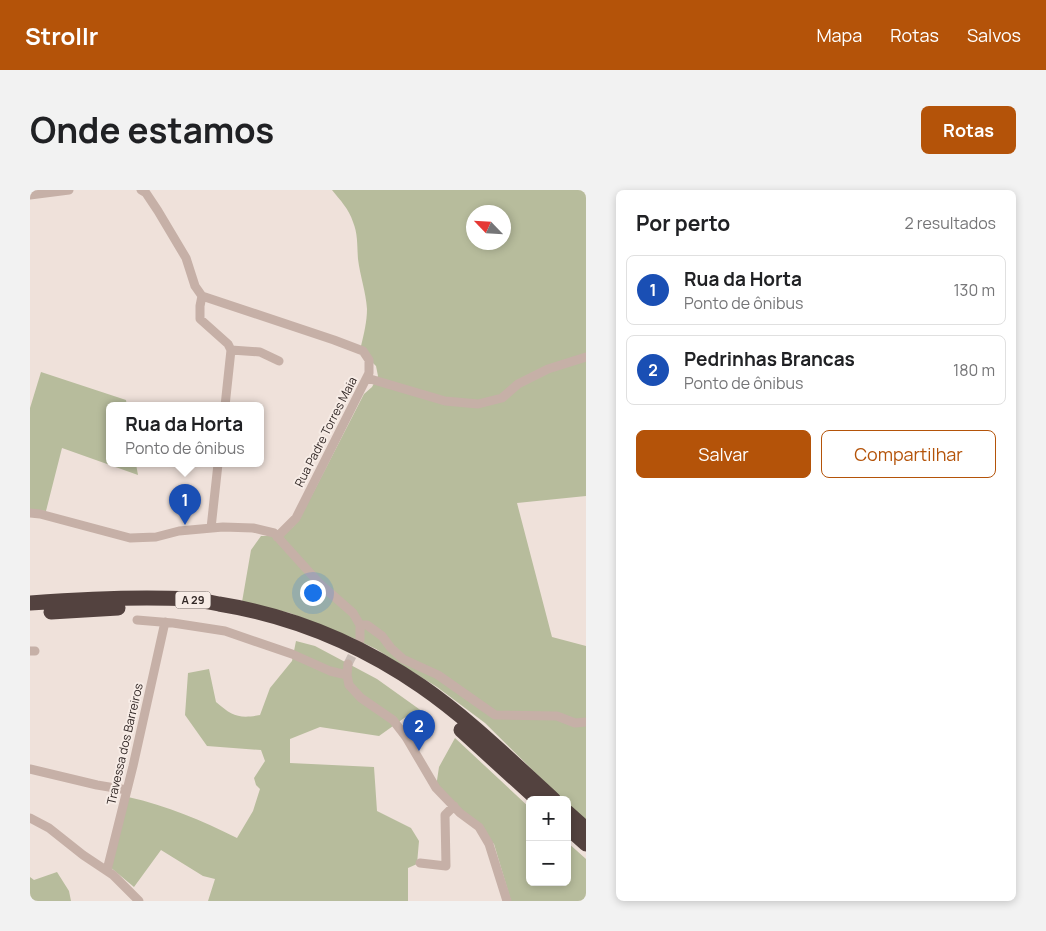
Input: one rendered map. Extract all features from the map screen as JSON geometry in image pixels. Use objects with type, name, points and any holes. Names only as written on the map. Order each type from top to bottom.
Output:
[{"type":"highway","name":"A 29","points":[[30,603],[97,598],[191,600],[276,616],[328,634],[377,658],[429,692],[456,713],[549,796]]},
{"type":"highway","name":"A 29","points":[[30,614],[98,608],[146,607],[189,609],[234,616],[300,634],[324,643],[372,666],[417,695],[451,721],[534,796]]},
{"type":"highway","points":[[571,816],[586,829]]},
{"type":"highway","points":[[571,831],[586,844]]},
{"type":"street","points":[[30,195],[69,190]]},
{"type":"street","points":[[141,190],[146,193],[158,211],[186,258],[195,286],[202,296],[200,319],[228,344],[231,350],[225,402]]},
{"type":"street","name":"Rua Padre Torres Maia","points":[[202,296],[363,351],[369,360],[367,378],[296,518],[277,537]]},
{"type":"street","points":[[231,350],[260,352],[280,361]]},
{"type":"street","points":[[367,378],[445,401],[478,404],[502,398],[518,384],[548,369],[586,357]]},
{"type":"street","points":[[211,528],[218,467]]},
{"type":"street","points":[[30,513],[130,538],[156,537],[179,531],[211,528],[253,528],[274,533],[320,584],[353,613],[360,626],[360,640]]},
{"type":"street","points":[[138,620],[225,631],[292,654],[330,671],[348,675]]},
{"type":"street","name":"Travessa dos Barreiros","points":[[107,870],[165,622]]},
{"type":"street","points":[[360,626],[367,625],[382,636],[403,659],[438,675],[495,715],[557,716],[575,723],[586,722]]},
{"type":"street","points":[[348,664],[349,685],[361,698],[393,720],[406,737],[436,788],[460,813],[479,827],[489,844],[507,901]]},
{"type":"street","points":[[30,769],[127,790]]},
{"type":"street","points":[[420,864],[446,866],[445,815],[454,806]]},
{"type":"street","points":[[30,818],[49,828],[107,870],[139,901]]},
{"type":"green space","points":[[332,190],[586,190],[586,496],[517,503],[552,637],[586,646],[586,820],[571,807],[571,796],[559,796],[485,723],[437,687],[376,649],[353,638],[290,613],[242,602],[251,550],[261,536],[273,536],[293,527],[312,495],[364,394],[372,387],[378,376],[376,366],[367,357],[361,346],[367,309],[358,259],[356,231],[344,205]]},
{"type":"green space","points":[[41,372],[126,400],[126,402],[106,402],[106,464],[62,448],[46,511],[30,510],[30,408]]},
{"type":"green space","points":[[115,467],[137,467],[138,475]]},
{"type":"green space","points":[[296,641],[315,646],[377,679],[433,719],[407,716],[379,736],[320,727],[290,739],[290,763],[374,767],[377,811],[411,828],[419,841],[417,864],[408,868],[408,901],[208,901],[215,879],[203,876],[161,850],[134,887],[110,867],[128,797],[184,814],[237,838],[253,811],[260,789],[256,785],[254,778],[265,761],[261,750],[207,746],[185,715],[188,673],[209,669],[216,702],[236,715],[247,717],[260,715],[270,688],[292,661]]},
{"type":"green space","points":[[455,738],[526,804],[526,886],[571,886],[571,846],[586,859],[586,901],[511,901],[494,844],[436,787],[439,767]]},
{"type":"green space","points":[[57,872],[69,891],[71,901],[30,901],[30,877],[34,880]]},
{"type":"tunnel","points":[[348,664],[358,644]]},
{"type":"place","name":"Rua da Horta","points":[[185,525]]},
{"type":"place","name":"Pedrinhas Brancas","points":[[419,751]]}]
